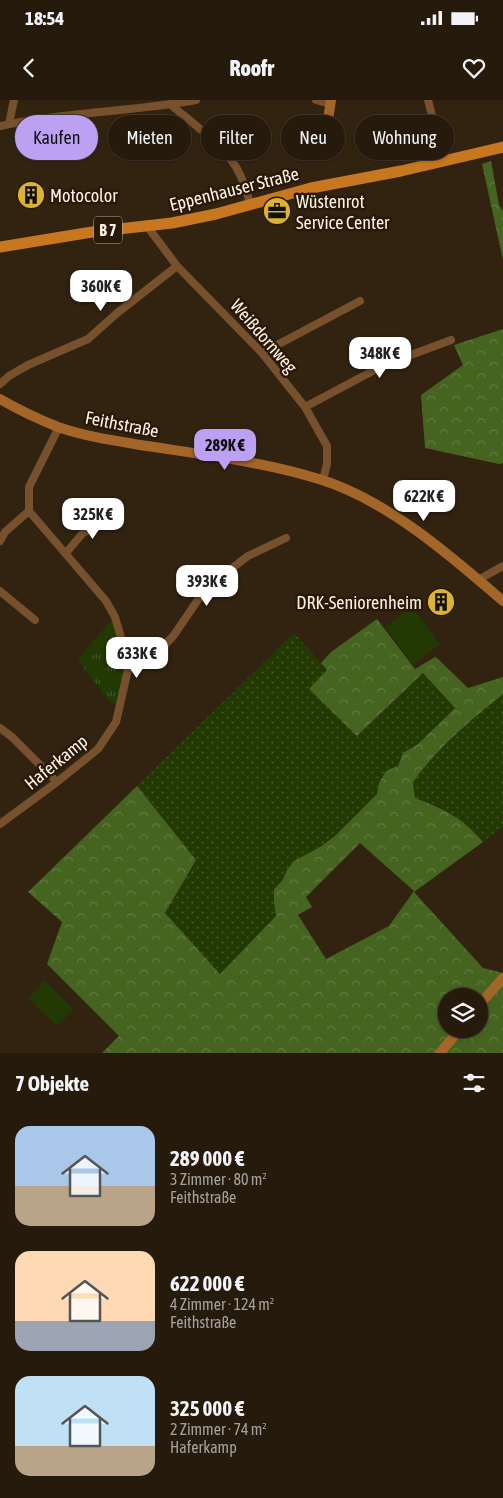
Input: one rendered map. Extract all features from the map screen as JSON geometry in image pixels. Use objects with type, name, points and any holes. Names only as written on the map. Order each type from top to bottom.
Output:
[{"type":"main road","points":[[328,115],[330,102]]},
{"type":"main road","name":"Eppenhauser Straße","points":[[0,247],[216,214],[310,188],[401,171],[503,147]]},
{"type":"main road","name":"Feithstraße","points":[[0,399],[59,427],[97,437],[241,461],[323,480],[353,491],[373,502],[425,538],[503,601]]},
{"type":"main road","points":[[488,995],[503,978]]},
{"type":"main road","points":[[440,1053],[452,1038]]},
{"type":"street","points":[[9,124],[14,100]]},
{"type":"street","points":[[0,126],[159,102],[196,100]]},
{"type":"street","points":[[316,100],[330,102]]},
{"type":"street","points":[[428,100],[432,115]]},
{"type":"street","points":[[172,102],[236,166],[250,204]]},
{"type":"street","name":"Weißdornweg","points":[[147,226],[177,266],[262,353],[304,407],[327,446],[327,464],[323,480]]},
{"type":"street","points":[[0,384],[9,376],[28,365],[88,339],[116,314],[177,266]]},
{"type":"street","points":[[262,353],[360,301]]},
{"type":"street","points":[[304,407],[384,365],[451,340]]},
{"type":"street","points":[[0,541],[6,532],[28,511],[29,487],[59,427]]},
{"type":"street","name":"Haferkamp","points":[[0,824],[98,749],[116,722],[129,664],[115,617],[106,601],[28,511]]},
{"type":"street","points":[[66,553],[82,534],[110,515]]},
{"type":"street","points":[[129,664],[164,646],[209,586],[248,556],[286,538]]},
{"type":"street","points":[[478,580],[503,566]]},
{"type":"street","points":[[0,591],[35,620]]},
{"type":"street","points":[[0,728],[12,737],[57,782]]},
{"type":"green space","points":[[491,161],[499,205],[503,211],[503,260],[482,164]]},
{"type":"green space","points":[[503,329],[503,463],[499,464],[425,448],[421,395],[463,365],[454,345]]},
{"type":"green space","points":[[412,607],[440,644],[413,665],[385,627]]},
{"type":"green space","points":[[115,617],[129,665],[121,706],[109,701],[78,661],[92,642]]},
{"type":"green space","points":[[377,619],[415,669],[435,657],[468,688],[503,677],[503,694],[444,746],[413,782],[415,798],[452,815],[483,842],[414,892],[483,968],[503,973],[503,1053],[102,1053],[119,1036],[47,964],[62,922],[28,892],[137,786],[196,860],[165,913],[220,974],[276,916],[274,889],[282,881],[294,861],[320,847],[335,836],[377,794],[379,783],[386,771],[398,766],[403,753],[418,744],[455,708],[423,673],[357,736],[309,689],[327,670],[321,663],[331,652]],"holes":[[[360,843],[414,891],[389,926],[326,959],[298,915],[312,907],[306,897]]]},
{"type":"green space","points":[[294,633],[327,670],[309,689],[358,736],[424,673],[455,707],[418,744],[403,753],[398,766],[379,783],[377,794],[335,836],[287,870],[282,881],[274,889],[274,903],[277,916],[220,974],[165,913],[196,860],[137,786]]},
{"type":"green space","points":[[503,694],[503,827],[483,842],[478,835],[439,806],[415,798],[413,782],[444,746]]},
{"type":"green space","points":[[45,981],[74,1009],[57,1026],[28,998]]},
{"type":"place","name":"Motocolor","points":[[31,195]]},
{"type":"place","name":"Wüstenrot Service Center","points":[[277,211]]},
{"type":"place","name":"DRK-Seniorenheim","points":[[441,602]]}]
